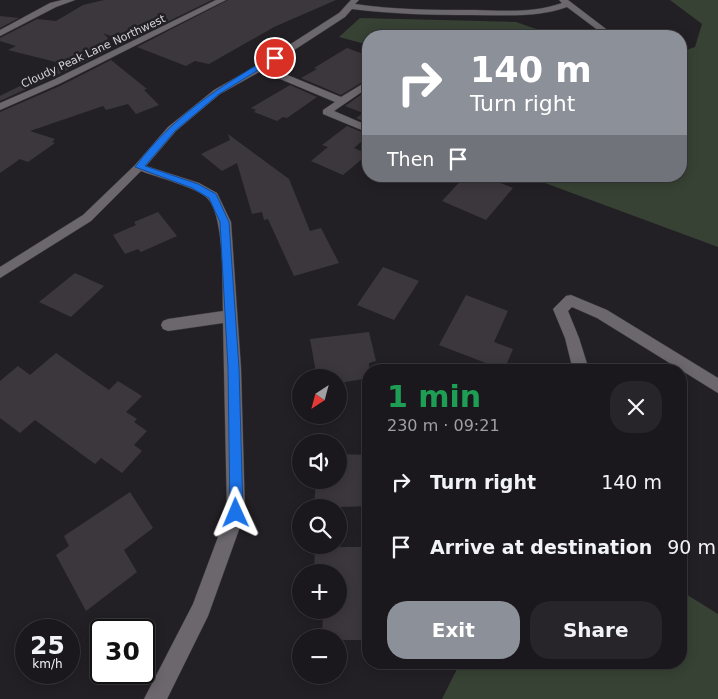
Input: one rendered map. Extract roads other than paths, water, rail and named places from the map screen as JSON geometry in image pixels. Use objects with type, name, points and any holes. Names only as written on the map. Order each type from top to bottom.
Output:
[{"type":"street","points":[[0,32],[53,5],[71,0]]},
{"type":"street","name":"Cloudy Peak Lane Northwest","points":[[0,107],[56,82],[222,0]]},
{"type":"street","points":[[0,273],[87,218],[139,167],[172,129],[217,92],[342,16],[353,3],[392,12],[460,10],[503,14],[551,10],[565,2],[603,30]]},
{"type":"street","points":[[261,67],[342,101]]},
{"type":"street","points":[[362,88],[327,112],[362,127]]},
{"type":"street","points":[[139,167],[195,186],[213,196],[225,222],[236,513],[201,610],[154,699]]},
{"type":"street","points":[[579,364],[572,338],[560,309],[570,300],[602,314],[682,364]]},
{"type":"street","points":[[168,325],[230,316]]},
{"type":"street","points":[[687,367],[712,383]]}]
